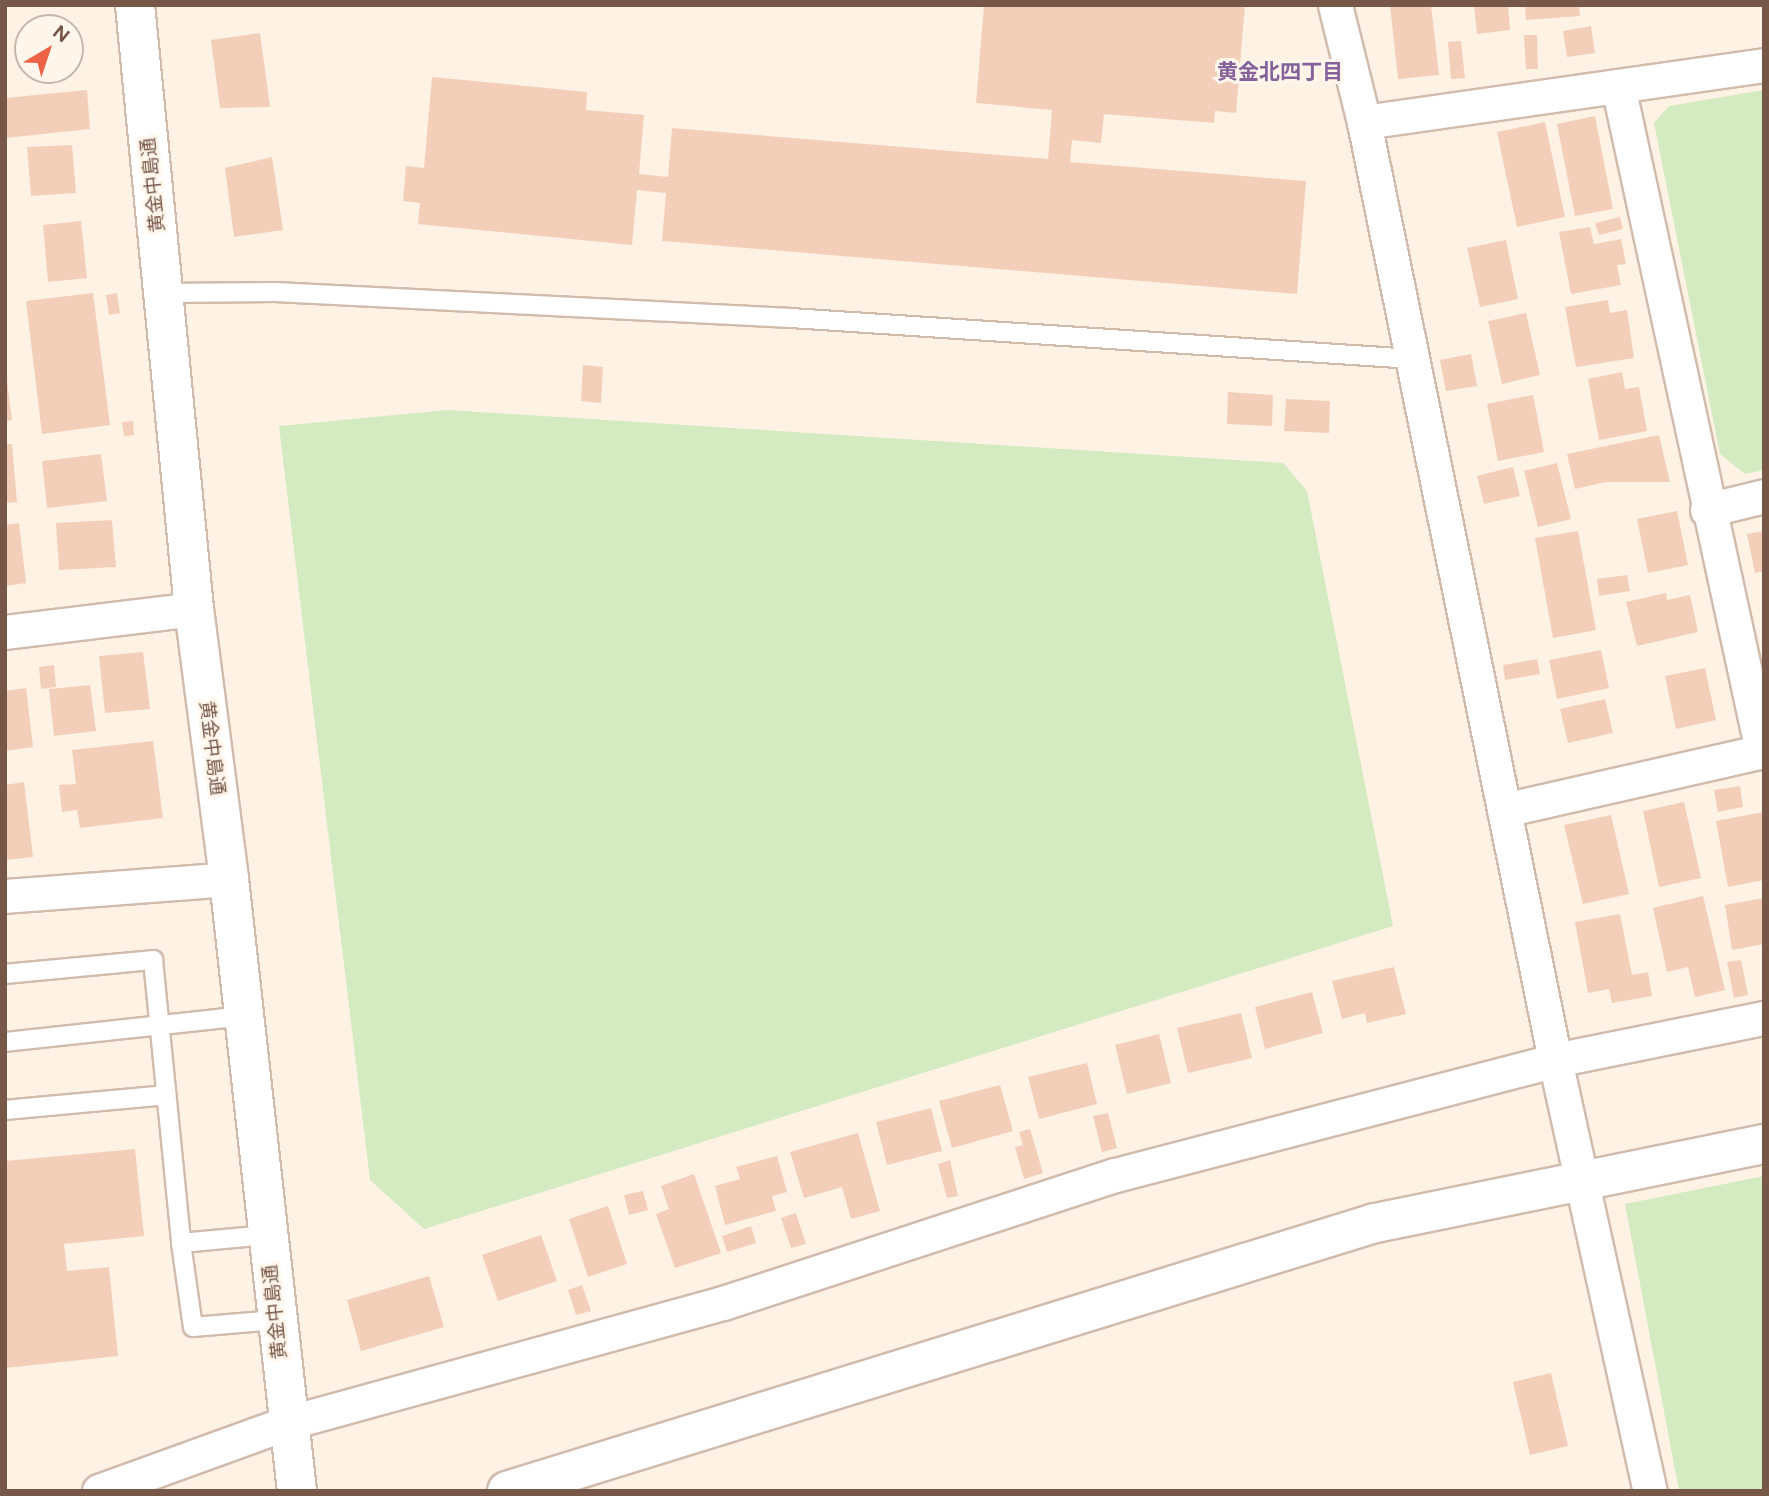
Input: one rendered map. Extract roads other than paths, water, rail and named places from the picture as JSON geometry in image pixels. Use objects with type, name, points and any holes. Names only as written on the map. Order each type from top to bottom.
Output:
[{"type":"street","name":"黄金中島通","points":[[135,5],[194,608],[229,879],[286,1423],[297,1491]]},
{"type":"street","points":[[1335,5],[1364,122],[1555,1060],[1584,1184],[1642,1488]]},
{"type":"street","points":[[1364,122],[1764,65]]},
{"type":"street","points":[[1504,810],[1763,751],[1707,510],[1618,86]]},
{"type":"street","points":[[1707,510],[1764,496]]},
{"type":"street","points":[[5,632],[194,608]]},
{"type":"street","points":[[5,895],[229,879]]},
{"type":"street","points":[[99,1491],[286,1423],[723,1303],[1115,1175],[1555,1060],[1764,1018]]},
{"type":"street","points":[[507,1491],[1375,1223],[1584,1184],[1764,1144]]},
{"type":"lane","points":[[163,293],[275,292],[749,316],[1413,359]]},
{"type":"lane","points":[[5,974],[153,960],[181,1243],[193,1326],[276,1320]]},
{"type":"lane","points":[[5,1042],[243,1016]]},
{"type":"lane","points":[[5,1110],[166,1095]]},
{"type":"lane","points":[[181,1243],[267,1235]]},
{"type":"district","name":"黄金北四丁目","points":[[1280,72]]}]
